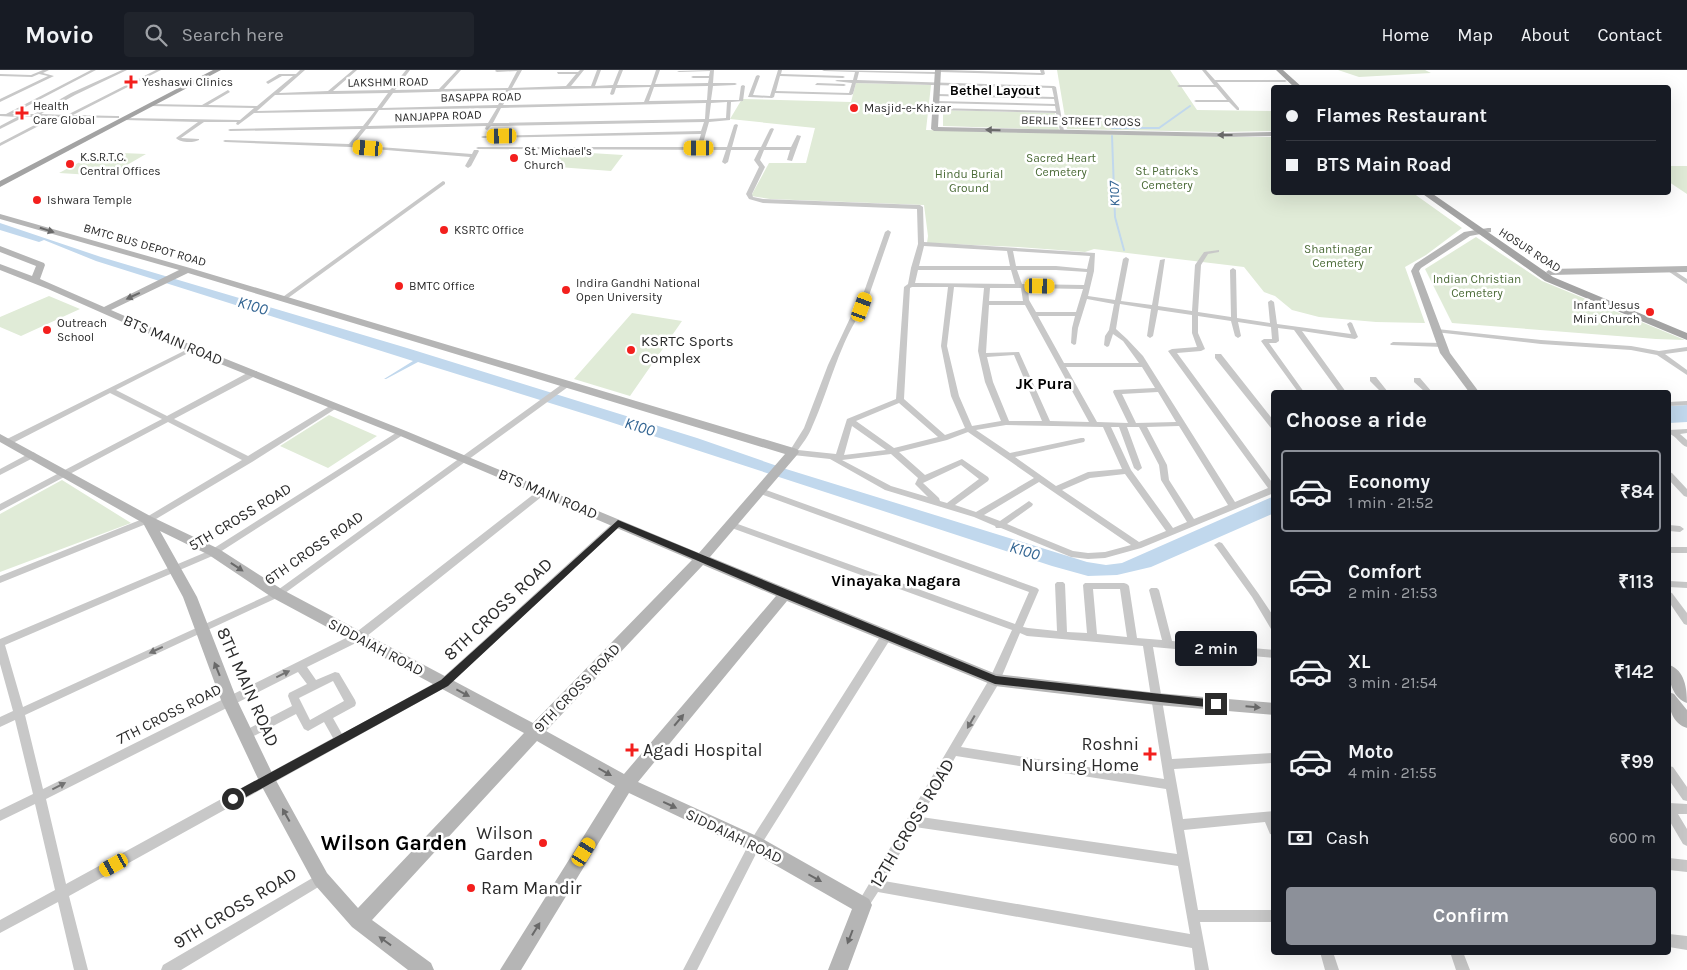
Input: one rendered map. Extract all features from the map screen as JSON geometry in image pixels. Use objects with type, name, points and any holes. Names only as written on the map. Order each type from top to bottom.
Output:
[{"type":"main road","points":[[1272,70],[1289,85]]},
{"type":"main road","points":[[1279,70],[1296,85]]},
{"type":"main road","points":[[0,184],[120,118],[150,105],[212,71]]},
{"type":"main road","points":[[0,178],[212,71]]},
{"type":"main road","name":"HOSUR ROAD","points":[[1429,195],[1570,283],[1687,335]]},
{"type":"main road","name":"HOSUR ROAD","points":[[1439,195],[1549,278],[1687,335]]},
{"type":"street","points":[[0,74],[7,70]]},
{"type":"street","points":[[31,70],[46,70]]},
{"type":"street","points":[[0,74],[32,76],[46,70]]},
{"type":"street","points":[[3,115],[94,70]]},
{"type":"street","points":[[35,115],[73,94],[125,70]]},
{"type":"street","points":[[68,115],[159,70]]},
{"type":"street","points":[[3,115],[68,115],[242,121],[303,70]]},
{"type":"street","points":[[329,93],[355,70]]},
{"type":"street","points":[[350,146],[408,70]]},
{"type":"street","points":[[440,91],[460,70]]},
{"type":"street","points":[[497,71],[520,70]]},
{"type":"street","points":[[468,166],[520,70]]},
{"type":"street","points":[[592,88],[599,70]]},
{"type":"street","points":[[612,94],[621,70]]},
{"type":"street","points":[[646,103],[658,70]]},
{"type":"street","points":[[680,71],[712,70],[707,119],[699,148]]},
{"type":"street","points":[[824,70],[856,77]]},
{"type":"street","points":[[758,76],[750,96],[772,97],[779,73],[856,77],[1043,74],[1042,70]]},
{"type":"street","points":[[1204,70],[1237,108]]},
{"type":"street","points":[[558,73],[581,71]]},
{"type":"street","points":[[567,88],[581,71]]},
{"type":"street","points":[[817,84],[903,71],[1054,87],[1062,131]]},
{"type":"street","points":[[0,101],[52,76],[39,73]]},
{"type":"street","points":[[268,83],[281,75],[298,75]]},
{"type":"street","name":"BERLIE STREET CROSS","points":[[938,75],[934,129],[1226,135],[1271,134]]},
{"type":"street","points":[[694,77],[711,77]]},
{"type":"street","points":[[838,81],[856,77]]},
{"type":"street","points":[[774,92],[850,97],[856,77]]},
{"type":"street","points":[[1214,81],[1285,81]]},
{"type":"street","name":"LAKSHMI ROAD","points":[[274,94],[735,84]]},
{"type":"street","points":[[729,102],[741,101],[743,86]]},
{"type":"street","points":[[1179,86],[1218,86]]},
{"type":"street","points":[[280,89],[287,94]]},
{"type":"street","points":[[203,106],[228,91]]},
{"type":"street","points":[[936,102],[1057,98]]},
{"type":"street","points":[[1195,98],[1229,99]]},
{"type":"street","name":"BASAPPA ROAD","points":[[253,112],[729,102]]},
{"type":"street","name":"NANJAPPA ROAD","points":[[242,121],[230,130],[707,119],[728,118],[729,102]]},
{"type":"street","points":[[936,102],[1058,105]]},
{"type":"street","points":[[936,102],[1059,112]]},
{"type":"street","points":[[150,105],[258,107]]},
{"type":"street","points":[[0,128],[24,115]]},
{"type":"street","points":[[0,145],[57,115]]},
{"type":"street","points":[[197,140],[180,140],[178,138],[203,120]]},
{"type":"street","points":[[450,131],[454,125]]},
{"type":"street","points":[[726,162],[736,125]]},
{"type":"street","points":[[772,129],[757,160],[762,167],[749,194],[751,198],[763,201],[920,207],[921,244],[911,285],[907,287],[900,400]]},
{"type":"street","points":[[664,148],[670,132]]},
{"type":"street","points":[[483,137],[703,132]]},
{"type":"street","points":[[790,160],[799,136]]},
{"type":"street","points":[[225,141],[350,146],[473,156]]},
{"type":"street","points":[[478,148],[793,149]]},
{"type":"street","points":[[282,300],[443,182]]},
{"type":"street","name":"BMTC BUS DEPOT ROAD","points":[[0,216],[187,270],[793,452]]},
{"type":"street","points":[[1472,390],[1460,375],[1442,345],[1415,271],[1418,266],[1456,241],[1468,234],[1483,230]]},
{"type":"street","points":[[888,232],[862,307],[854,316],[832,365],[808,428],[793,452],[835,457],[893,450],[921,445],[968,429],[1006,423],[1181,424]]},
{"type":"street","points":[[921,244],[1093,254],[1091,271],[1078,314],[1074,343]]},
{"type":"street","points":[[0,249],[41,264],[36,280]]},
{"type":"street","points":[[1010,249],[1013,268],[1028,303],[1094,424]]},
{"type":"street","points":[[1217,252],[1206,253],[1198,265],[1195,332],[1201,350],[1172,351],[1271,487]]},
{"type":"street","points":[[1107,345],[1118,303],[1126,259]]},
{"type":"street","points":[[1150,336],[1163,260]]},
{"type":"street","name":"BTS MAIN ROAD","points":[[0,267],[36,280],[192,348],[402,433],[995,680],[1157,699],[1271,709]]},
{"type":"street","points":[[914,268],[1013,268],[1091,271]]},
{"type":"street","points":[[1550,272],[1687,269]]},
{"type":"street","points":[[104,310],[187,270]]},
{"type":"street","points":[[1233,270],[1234,320],[1238,336]]},
{"type":"street","points":[[1670,270],[1687,282]]},
{"type":"street","points":[[911,285],[1087,287]]},
{"type":"street","points":[[951,286],[944,346],[955,396],[968,429],[1138,546]]},
{"type":"street","points":[[988,286],[985,303],[983,355],[989,382],[1006,423]]},
{"type":"street","points":[[1083,297],[1355,337],[1350,324]]},
{"type":"street","points":[[1271,302],[1276,341],[1264,341],[1300,390]]},
{"type":"street","points":[[985,303],[1028,303]]},
{"type":"street","points":[[1034,314],[1078,314]]},
{"type":"street","points":[[1310,322],[1311,331]]},
{"type":"street","points":[[1297,329],[1341,390]]},
{"type":"street","points":[[1112,330],[1125,340],[1144,365],[1234,507]]},
{"type":"street","points":[[1437,331],[1660,352],[1687,349]]},
{"type":"street","points":[[1393,344],[1442,345]]},
{"type":"street","points":[[4,440],[110,390],[192,348]]},
{"type":"street","points":[[1660,352],[1687,373]]},
{"type":"street","points":[[983,355],[1017,354],[1047,424]]},
{"type":"street","points":[[1218,356],[1271,422]]},
{"type":"street","points":[[1061,365],[1144,365]]},
{"type":"street","points":[[0,508],[254,373]]},
{"type":"street","points":[[1373,378],[1383,390]]},
{"type":"street","points":[[1416,380],[1427,390]]},
{"type":"street","name":"6TH CROSS ROAD","points":[[0,722],[278,594],[466,460],[568,384]]},
{"type":"street","points":[[110,390],[250,460]]},
{"type":"street","points":[[1160,390],[1117,392],[1163,465],[1165,480],[1193,524]]},
{"type":"street","points":[[835,457],[850,421],[900,400]]},
{"type":"street","points":[[900,400],[944,438]]},
{"type":"street","points":[[1671,404],[1687,404]]},
{"type":"street","points":[[0,580],[148,520],[250,460],[336,406]]},
{"type":"street","points":[[850,421],[893,450],[924,478]]},
{"type":"street","points":[[1106,424],[1127,471],[1170,532]]},
{"type":"street","points":[[1122,425],[1138,468]]},
{"type":"street","points":[[1671,432],[1687,431]]},
{"type":"street","points":[[1671,432],[1687,445]]},
{"type":"street","name":"5TH CROSS ROAD","points":[[0,645],[214,552],[402,433]]},
{"type":"street","name":"SIDDAIAH ROAD","points":[[4,440],[148,520],[214,552],[278,594],[535,732],[626,784],[755,844],[863,905]]},
{"type":"street","points":[[1009,456],[1081,440]]},
{"type":"street","name":"9TH CROSS ROAD","points":[[358,921],[535,732],[701,559],[732,525],[758,490],[793,452]]},
{"type":"street","points":[[0,472],[32,455]]},
{"type":"street","points":[[835,457],[876,483],[977,515],[999,526],[1041,540],[1071,554],[1086,557],[1114,554],[1138,546],[1271,491]]},
{"type":"street","points":[[962,462],[985,479],[944,504],[928,494],[919,484],[920,481],[962,462]]},
{"type":"street","points":[[1056,489],[1088,475],[1127,471]]},
{"type":"street","points":[[1671,477],[1687,494]]},
{"type":"street","points":[[977,515],[1039,478]]},
{"type":"street","name":"12TH CROSS ROAD","points":[[758,490],[1034,590],[995,680],[863,905],[838,970]]},
{"type":"street","name":"7TH CROSS ROAD","points":[[0,816],[358,637],[542,492]]},
{"type":"street","points":[[999,526],[1029,504]]},
{"type":"street","name":"8TH MAIN ROAD","points":[[148,520],[190,598],[230,700],[267,780],[321,878],[358,921],[424,970]]},
{"type":"street","name":"8TH CROSS ROAD","points":[[0,927],[444,683],[618,523]]},
{"type":"street","points":[[732,525],[1027,632],[1271,654]]},
{"type":"street","points":[[1671,528],[1680,529]]},
{"type":"street","points":[[1219,545],[1255,595],[1271,621]]},
{"type":"street","points":[[1671,550],[1687,550]]},
{"type":"street","points":[[1060,584],[1062,635]]},
{"type":"street","points":[[1671,584],[1687,585]]},
{"type":"street","points":[[1092,638],[1088,585],[1124,586],[1133,641]]},
{"type":"street","points":[[1154,590],[1168,644]]},
{"type":"street","points":[[510,970],[626,784],[785,594]]},
{"type":"street","points":[[1671,597],[1683,609],[1687,621]]},
{"type":"street","points":[[690,970],[755,844],[887,635]]},
{"type":"street","points":[[1146,642],[1202,970]]},
{"type":"street","points":[[0,645],[19,713],[81,970]]},
{"type":"street","points":[[300,666],[314,684]]},
{"type":"street","points":[[1671,674],[1687,696]]},
{"type":"street","points":[[335,676],[351,703],[308,726],[293,696],[314,684],[335,676]]},
{"type":"street","points":[[1671,694],[1687,696]]},
{"type":"street","points":[[1671,701],[1687,722]]},
{"type":"street","points":[[246,735],[298,708]]},
{"type":"street","points":[[326,716],[340,740]]},
{"type":"street","points":[[954,752],[1171,785]]},
{"type":"street","points":[[1168,764],[1271,758]]},
{"type":"street","points":[[1671,774],[1687,796]]},
{"type":"street","points":[[1671,809],[1687,808]]},
{"type":"street","points":[[1671,812],[1687,840]]},
{"type":"street","points":[[1178,825],[1271,817]]},
{"type":"street","points":[[913,822],[1184,861]]},
{"type":"street","points":[[1671,864],[1687,866]]},
{"type":"street","name":"9TH CROSS ROAD","points":[[168,970],[321,878]]},
{"type":"street","points":[[875,886],[1197,942]]},
{"type":"street","points":[[1193,916],[1271,916]]},
{"type":"street","points":[[1671,941],[1687,943]]},
{"type":"street","points":[[1327,955],[1332,970]]},
{"type":"street","points":[[1457,955],[1463,970]]},
{"type":"green space","points":[[1057,70],[1170,70],[1197,110],[1271,111],[1271,131],[1067,129]]},
{"type":"green space","points":[[1338,70],[1425,70],[1431,73],[1359,77]]},
{"type":"green space","name":"Shantinagar Cemetery","points":[[856,83],[931,85],[926,130],[1271,137],[1271,195],[1416,195],[1462,228],[1426,255],[1405,267],[1425,323],[1376,322],[1319,317],[1292,310],[1275,296],[1264,292],[1244,267],[1094,249],[1085,252],[927,243],[928,236],[924,205],[770,199],[751,196],[769,163],[806,163],[815,128],[730,119],[742,99],[851,102]]},
{"type":"green space","points":[[943,110],[1055,113],[1059,130],[943,126]]},
{"type":"green space","points":[[558,151],[623,155],[611,171],[558,167]]},
{"type":"green space","points":[[99,152],[146,154],[108,176],[59,173]]},
{"type":"green space","points":[[1671,166],[1687,166],[1687,194],[1671,183]]},
{"type":"green space","name":"Indian Christian Cemetery","points":[[1476,237],[1542,281],[1685,340],[1452,323],[1425,269]]},
{"type":"green space","points":[[49,296],[80,309],[21,336],[0,327],[0,317]]},
{"type":"green space","name":"KSRTC Sports Complex","points":[[632,313],[682,321],[630,396],[574,379]]},
{"type":"green space","points":[[329,415],[377,436],[328,468],[280,446]]},
{"type":"green space","points":[[62,480],[131,523],[0,572],[0,514]]},
{"type":"water","name":"K100","points":[[0,223],[101,257],[407,348],[697,438],[786,469],[1087,562],[1106,565],[1122,563],[1271,497],[1271,514],[1151,567],[1117,575],[1088,576],[418,362],[384,379],[413,361],[96,261],[44,240],[39,242],[0,230]]},
{"type":"water","points":[[1687,405],[1687,422],[1671,423],[1671,406]]},
{"type":"waterway","name":"K107","points":[[1112,128],[1159,128],[1190,106]]},
{"type":"waterway","name":"K107","points":[[1112,136],[1115,217],[1124,250]]},
{"type":"place","name":"Yeshaswi Clinics","points":[[131,82]]},
{"type":"place","name":"Masjid-e-Khizar","points":[[854,108]]},
{"type":"place","name":"Health Care Global","points":[[22,113]]},
{"type":"place","name":"St. Michael's Church","points":[[514,158]]},
{"type":"place","name":"K.S.R.T.C. Central Offices","points":[[70,164]]},
{"type":"place","name":"Ishwara Temple","points":[[37,200]]},
{"type":"place","name":"KSRTC Office","points":[[444,230]]},
{"type":"place","name":"BMTC Office","points":[[399,286]]},
{"type":"place","name":"Indira Gandhi National Open University","points":[[566,290]]},
{"type":"place","name":"Infant Jesus Mini Church","points":[[1650,312]]},
{"type":"place","name":"Outreach School","points":[[47,330]]},
{"type":"place","name":"KSRTC Sports Complex","points":[[631,350]]},
{"type":"place","name":"Agadi Hospital","points":[[632,750]]},
{"type":"place","name":"Roshni Nursing Home","points":[[1150,754]]},
{"type":"place","name":"Wilson Garden","points":[[543,843]]},
{"type":"place","name":"Ram Mandir","points":[[471,888]]},
{"type":"district","name":"Bethel Layout","points":[[995,90]]},
{"type":"district","name":"JK Pura","points":[[1044,383]]},
{"type":"district","name":"Vinayaka Nagara","points":[[896,580]]},
{"type":"district","name":"Wilson Garden","points":[[394,843]]},
{"type":"route","points":[[233,799],[444,683],[618,523],[995,680],[1216,704]]},
{"type":"park label","name":"Sacred Heart Cemetery","points":[[1061,165]]},
{"type":"park label","name":"St. Patrick's Cemetery","points":[[1167,178]]},
{"type":"park label","name":"Hindu Burial Ground","points":[[969,181]]}]
